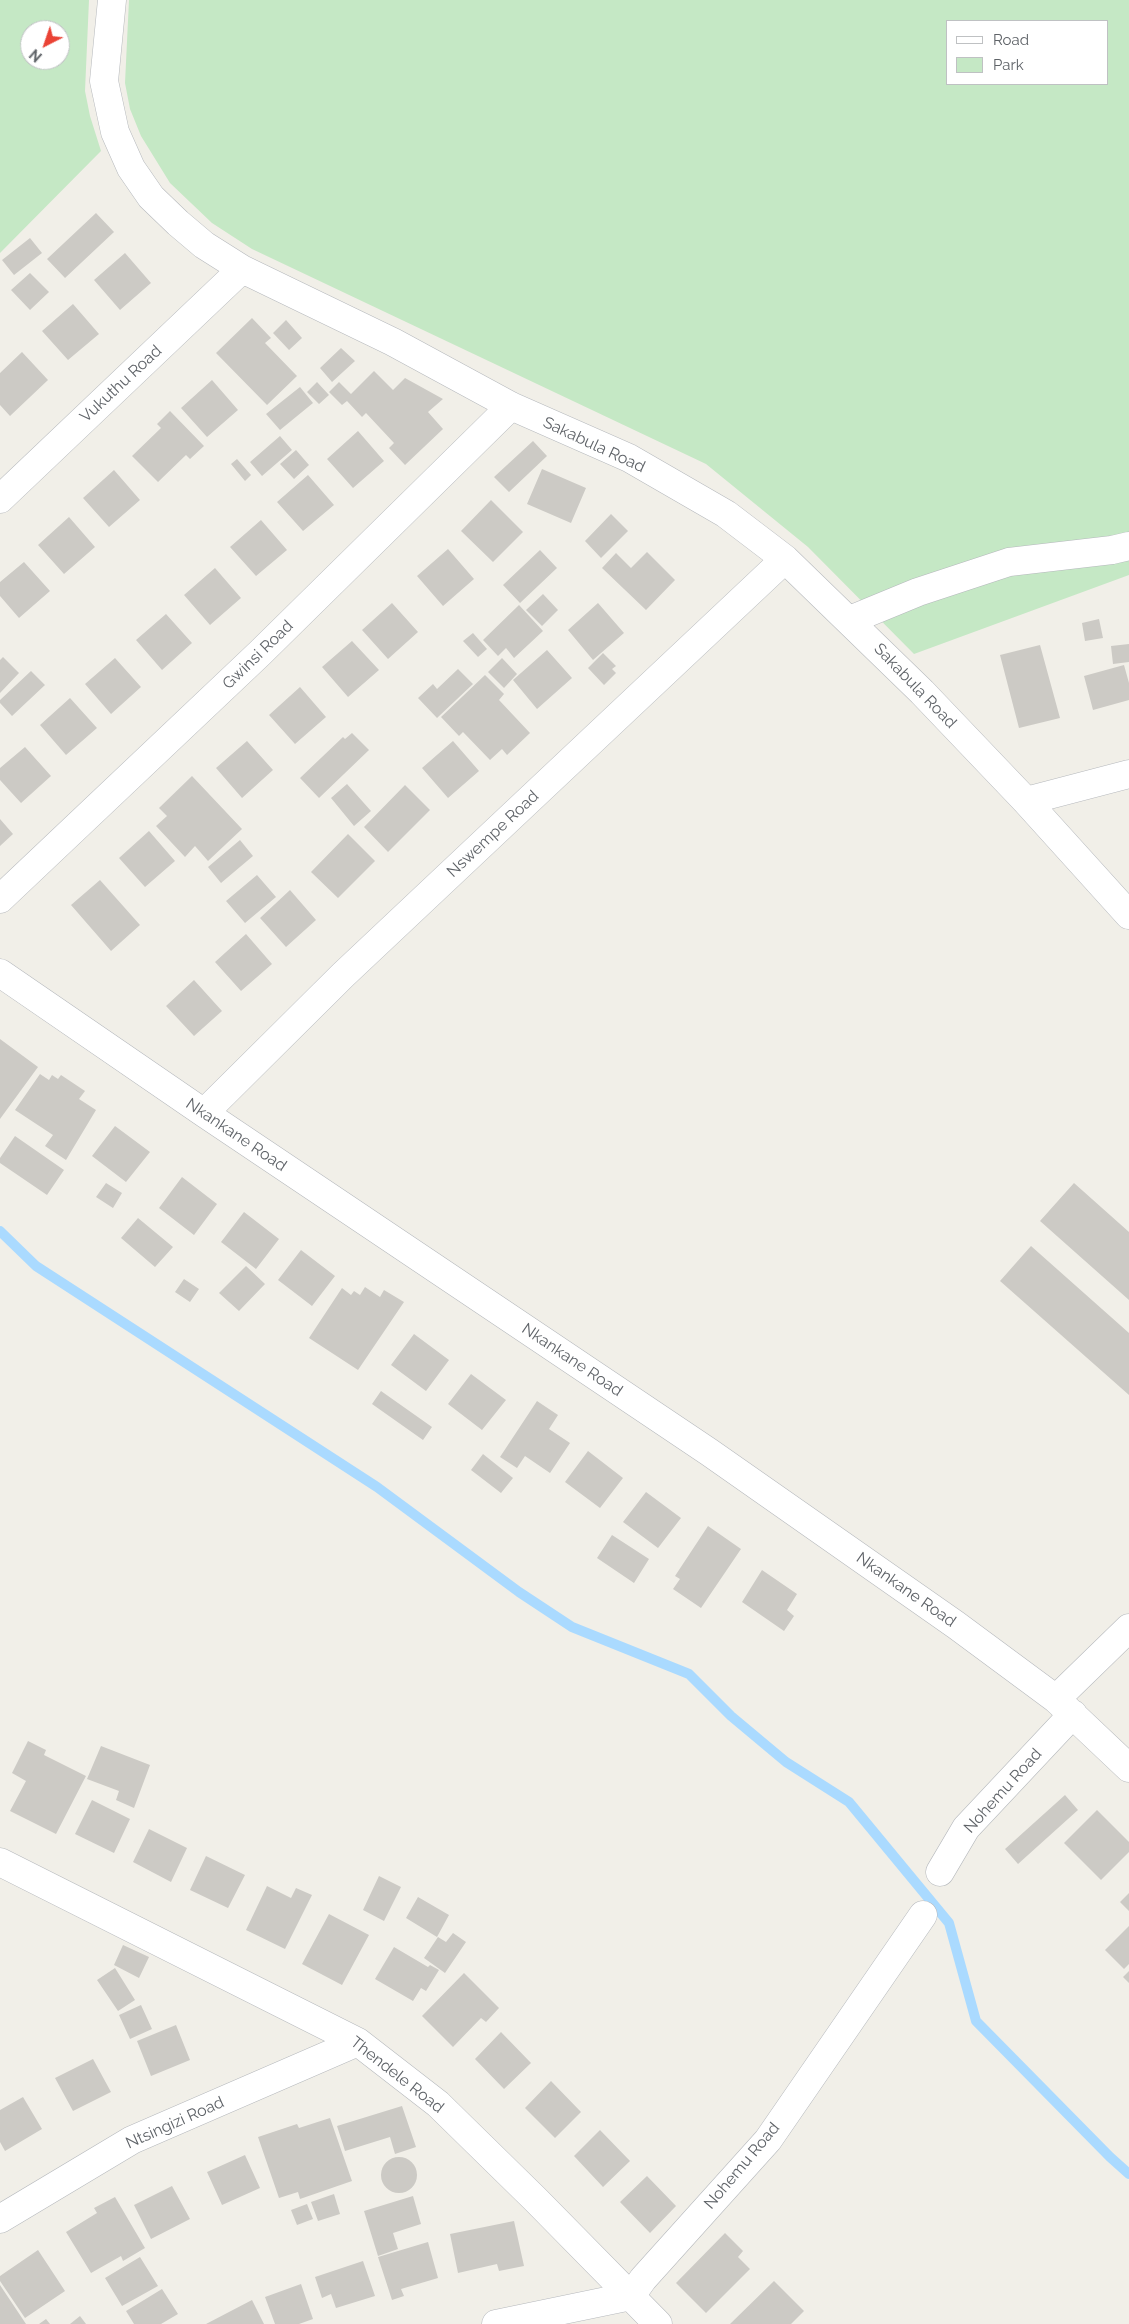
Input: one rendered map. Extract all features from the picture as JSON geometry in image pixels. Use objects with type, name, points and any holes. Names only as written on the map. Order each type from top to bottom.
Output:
[{"type":"street","name":"Sakabula Road","points":[[112,0],[104,81],[116,132],[130,168],[151,197],[178,223],[204,245],[242,269],[393,342],[511,406],[629,458],[726,514],[785,559],[850,620],[1026,801],[1129,915]]},
{"type":"street","name":"Vukuthu Road","points":[[0,499],[242,269]]},
{"type":"street","name":"Gwinsi Road","points":[[0,899],[260,653],[511,406]]},
{"type":"street","points":[[850,620],[918,592],[1009,562],[1112,550],[1129,546]]},
{"type":"street","name":"Nswempe Road","points":[[204,1113],[343,975],[785,559]]},
{"type":"street","points":[[1026,801],[1129,774]]},
{"type":"street","name":"Nkankane Road","points":[[0,973],[204,1113],[709,1452],[956,1625],[1064,1707],[1129,1768]]},
{"type":"street","name":"Nohemu Road","points":[[940,1872],[966,1828],[1129,1628]]},
{"type":"street","name":"Thendele Road","points":[[0,1862],[358,2042],[438,2104],[658,2324]]},
{"type":"street","name":"Nohemu Road","points":[[631,2296],[643,2280],[768,2140],[923,1915]]},
{"type":"street","name":"Ntsingizi Road","points":[[0,2219],[132,2140],[358,2042]]},
{"type":"street","points":[[496,2324],[631,2296]]},
{"type":"green space","points":[[0,0],[89,0],[85,91],[90,116],[101,151],[0,253]]},
{"type":"green space","points":[[129,0],[1129,0],[1129,575],[914,654],[808,547],[706,464],[252,249],[212,223],[170,183],[141,136],[130,109],[125,83]]},
{"type":"building","points":[[96,213],[114,232],[65,278],[47,259]]},
{"type":"building","points":[[30,238],[42,253],[14,275],[2,260]]},
{"type":"building","points":[[125,253],[151,283],[120,310],[94,280]]},
{"type":"building","points":[[30,273],[49,292],[30,310],[11,290]]},
{"type":"building","points":[[73,304],[99,334],[68,360],[42,331]]},
{"type":"building","points":[[252,318],[271,338],[265,343],[297,376],[267,405],[216,353]]},
{"type":"building","points":[[286,320],[302,338],[289,350],[273,333]]},
{"type":"building","points":[[341,348],[355,361],[332,382],[320,368]]},
{"type":"building","points":[[22,352],[48,380],[10,416],[0,405],[0,373]]},
{"type":"building","points":[[374,371],[393,390],[405,378],[443,399],[428,412],[443,429],[405,465],[389,448],[394,443],[366,413],[362,417],[347,401],[342,405],[329,392],[339,382],[351,394]]},
{"type":"building","points":[[212,380],[238,410],[207,437],[181,408]]},
{"type":"building","points":[[317,382],[329,395],[319,404],[307,392]]},
{"type":"building","points":[[300,387],[313,403],[280,430],[266,414]]},
{"type":"building","points":[[170,411],[204,446],[190,459],[186,455],[158,482],[132,456],[161,428],[157,424]]},
{"type":"building","points":[[358,431],[384,461],[353,488],[327,459]]},
{"type":"building","points":[[280,436],[292,450],[262,476],[250,462]]},
{"type":"building","points":[[533,441],[547,456],[509,492],[494,477]]},
{"type":"building","points":[[296,450],[309,465],[294,479],[280,464]]},
{"type":"building","points":[[237,459],[251,475],[245,481],[231,464]]},
{"type":"building","points":[[542,469],[586,488],[571,523],[527,504]]},
{"type":"building","points":[[114,470],[140,500],[109,527],[83,498]]},
{"type":"building","points":[[308,475],[334,505],[303,531],[277,502]]},
{"type":"building","points":[[491,500],[523,532],[493,562],[461,531]]},
{"type":"building","points":[[611,514],[628,531],[601,558],[585,541]]},
{"type":"building","points":[[69,517],[95,547],[64,574],[38,545]]},
{"type":"building","points":[[261,520],[287,550],[256,576],[230,547]]},
{"type":"building","points":[[448,549],[474,579],[443,606],[417,576]]},
{"type":"building","points":[[540,550],[557,568],[520,603],[503,585]]},
{"type":"building","points":[[647,552],[675,580],[646,610],[602,568],[616,553],[631,568]]},
{"type":"building","points":[[24,562],[50,591],[19,618],[0,596],[0,582]]},
{"type":"building","points":[[215,568],[241,598],[210,625],[184,595]]},
{"type":"building","points":[[543,594],[558,610],[542,626],[526,610]]},
{"type":"building","points":[[392,603],[418,632],[388,659],[362,630]]},
{"type":"building","points":[[598,603],[624,633],[593,660],[568,630]]},
{"type":"building","points":[[519,605],[543,631],[514,658],[506,648],[498,656],[483,640]]},
{"type":"building","points":[[166,614],[192,643],[162,670],[136,640]]},
{"type":"building","points":[[1099,619],[1103,638],[1085,641],[1082,623]]},
{"type":"building","points":[[473,633],[487,649],[478,657],[463,641]]},
{"type":"building","points":[[352,641],[379,670],[348,697],[322,667]]},
{"type":"building","points":[[1129,644],[1129,662],[1113,664],[1111,646]]},
{"type":"building","points":[[1040,645],[1060,718],[1019,728],[1000,655]]},
{"type":"building","points":[[547,650],[572,678],[537,709],[513,680]]},
{"type":"building","points":[[603,653],[616,666],[612,669],[616,673],[604,685],[588,668]]},
{"type":"building","points":[[3,657],[19,673],[0,693],[0,660]]},
{"type":"building","points":[[115,658],[141,687],[111,714],[85,684]]},
{"type":"building","points":[[502,658],[517,674],[504,688],[488,672]]},
{"type":"building","points":[[1124,665],[1129,683],[1129,700],[1093,710],[1084,676]]},
{"type":"building","points":[[458,669],[473,684],[437,718],[418,698],[433,684],[437,689]]},
{"type":"building","points":[[31,671],[45,685],[12,716],[0,703],[0,700]]},
{"type":"building","points":[[485,675],[504,694],[499,700],[530,733],[507,755],[502,749],[490,760],[463,732],[459,736],[441,717]]},
{"type":"building","points":[[300,687],[326,717],[295,744],[269,715]]},
{"type":"building","points":[[70,698],[97,728],[66,755],[40,725]]},
{"type":"building","points":[[352,733],[369,750],[319,798],[300,778],[343,737],[345,739]]},
{"type":"building","points":[[247,741],[273,770],[242,798],[216,768]]},
{"type":"building","points":[[453,741],[479,771],[448,798],[422,768]]},
{"type":"building","points":[[25,747],[51,776],[21,803],[0,780],[0,768]]},
{"type":"building","points":[[192,776],[242,829],[208,861],[195,846],[185,857],[156,826],[167,816],[159,808]]},
{"type":"building","points":[[347,784],[371,811],[354,826],[331,798]]},
{"type":"building","points":[[405,785],[430,810],[388,852],[364,827]]},
{"type":"building","points":[[0,819],[13,834],[0,846]]},
{"type":"building","points":[[149,831],[175,861],[145,887],[119,858]]},
{"type":"building","points":[[348,834],[375,861],[338,898],[311,872]]},
{"type":"building","points":[[240,840],[253,856],[221,883],[208,867]]},
{"type":"building","points":[[257,875],[276,897],[245,923],[226,901]]},
{"type":"building","points":[[100,880],[140,925],[111,951],[71,905]]},
{"type":"building","points":[[290,890],[316,920],[286,947],[260,918]]},
{"type":"building","points":[[246,934],[272,964],[241,991],[215,962]]},
{"type":"building","points":[[194,980],[222,1011],[194,1036],[166,1006]]},
{"type":"building","points":[[0,1039],[38,1067],[0,1119]]},
{"type":"building","points":[[40,1074],[49,1080],[52,1075],[58,1079],[61,1075],[85,1091],[79,1099],[96,1110],[66,1160],[45,1146],[53,1135],[15,1110]]},
{"type":"building","points":[[115,1126],[150,1152],[126,1182],[92,1156]]},
{"type":"building","points":[[15,1136],[64,1170],[47,1195],[0,1163],[0,1158]]},
{"type":"building","points":[[182,1177],[217,1204],[194,1235],[159,1208]]},
{"type":"building","points":[[106,1183],[122,1193],[113,1208],[96,1197]]},
{"type":"building","points":[[1074,1183],[1129,1232],[1129,1300],[1040,1221]]},
{"type":"building","points":[[244,1212],[279,1239],[256,1269],[221,1242]]},
{"type":"building","points":[[138,1218],[173,1247],[155,1267],[121,1238]]},
{"type":"building","points":[[1031,1246],[1129,1333],[1129,1395],[1000,1281]]},
{"type":"building","points":[[301,1250],[335,1276],[312,1306],[278,1280]]},
{"type":"building","points":[[246,1266],[265,1284],[239,1311],[219,1293]]},
{"type":"building","points":[[184,1279],[199,1289],[190,1302],[175,1292]]},
{"type":"building","points":[[365,1287],[380,1297],[384,1290],[404,1302],[358,1370],[309,1338],[342,1288],[351,1295],[354,1291],[360,1295]]},
{"type":"building","points":[[414,1334],[449,1360],[426,1391],[391,1365]]},
{"type":"building","points":[[471,1374],[506,1400],[482,1430],[448,1404]]},
{"type":"building","points":[[381,1391],[432,1427],[423,1440],[372,1404]]},
{"type":"building","points":[[537,1401],[558,1415],[549,1429],[570,1443],[550,1473],[525,1456],[517,1468],[500,1457]]},
{"type":"building","points":[[588,1451],[623,1478],[600,1508],[565,1482]]},
{"type":"building","points":[[483,1454],[513,1478],[501,1493],[471,1470]]},
{"type":"building","points":[[646,1492],[681,1518],[658,1548],[623,1522]]},
{"type":"building","points":[[708,1526],[741,1549],[701,1608],[673,1589],[680,1579],[675,1576]]},
{"type":"building","points":[[612,1535],[649,1559],[634,1583],[597,1558]]},
{"type":"building","points":[[762,1570],[797,1594],[787,1610],[794,1616],[784,1631],[742,1602]]},
{"type":"building","points":[[28,1741],[46,1750],[44,1755],[86,1776],[56,1834],[10,1811],[26,1781],[12,1773]]},
{"type":"building","points":[[101,1746],[150,1765],[134,1808],[116,1800],[119,1791],[87,1779]]},
{"type":"building","points":[[1065,1795],[1078,1810],[1018,1864],[1005,1849]]},
{"type":"building","points":[[92,1800],[130,1819],[114,1853],[75,1834]]},
{"type":"building","points":[[1097,1810],[1129,1842],[1129,1852],[1101,1880],[1064,1843]]},
{"type":"building","points":[[149,1829],[187,1848],[171,1882],[133,1862]]},
{"type":"building","points":[[206,1856],[245,1875],[228,1908],[190,1890]]},
{"type":"building","points":[[379,1876],[401,1887],[384,1921],[363,1910]]},
{"type":"building","points":[[267,1886],[291,1898],[296,1888],[312,1895],[285,1949],[246,1930]]},
{"type":"building","points":[[1129,1893],[1129,1911],[1120,1902]]},
{"type":"building","points":[[418,1897],[449,1915],[437,1937],[406,1918]]},
{"type":"building","points":[[329,1914],[369,1935],[342,1985],[302,1964]]},
{"type":"building","points":[[1129,1926],[1129,1964],[1124,1969],[1105,1950]]},
{"type":"building","points":[[453,1933],[466,1942],[445,1973],[424,1958],[438,1937],[446,1942]]},
{"type":"building","points":[[123,1945],[149,1957],[139,1978],[114,1965]]},
{"type":"building","points":[[394,1947],[428,1967],[430,1965],[439,1970],[426,1991],[421,1988],[413,2001],[375,1979]]},
{"type":"building","points":[[115,1968],[135,2000],[118,2011],[97,1980]]},
{"type":"building","points":[[1129,1971],[1129,1983],[1123,1977]]},
{"type":"building","points":[[464,1973],[499,2008],[486,2022],[481,2018],[453,2047],[422,2016]]},
{"type":"building","points":[[141,2005],[152,2029],[130,2039],[119,2015]]},
{"type":"building","points":[[176,2025],[190,2060],[151,2076],[137,2041]]},
{"type":"building","points":[[501,2032],[531,2063],[504,2089],[475,2059]]},
{"type":"building","points":[[93,2059],[111,2092],[73,2111],[55,2078]]},
{"type":"building","points":[[551,2081],[581,2112],[555,2138],[525,2108]]},
{"type":"building","points":[[23,2097],[42,2129],[5,2151],[0,2142],[0,2110]]},
{"type":"building","points":[[402,2106],[416,2147],[395,2154],[390,2137],[345,2151],[337,2126]]},
{"type":"building","points":[[330,2118],[352,2181],[300,2199],[298,2192],[279,2198],[258,2137],[297,2124],[299,2128]]},
{"type":"building","points":[[600,2130],[630,2161],[603,2187],[574,2156]]},
{"type":"building","points":[[245,2155],[260,2188],[222,2205],[207,2172]]},
{"type":"building","points":[[399,2157],[411,2163],[417,2175],[411,2187],[399,2193],[387,2187],[381,2175],[387,2163]]},
{"type":"building","points":[[647,2176],[676,2206],[650,2233],[620,2202]]},
{"type":"building","points":[[172,2186],[190,2219],[151,2239],[134,2205]]},
{"type":"building","points":[[334,2194],[340,2214],[318,2221],[311,2202]]},
{"type":"building","points":[[413,2196],[421,2224],[393,2233],[398,2249],[378,2256],[364,2211]]},
{"type":"building","points":[[115,2197],[145,2248],[123,2261],[121,2256],[91,2273],[66,2232],[97,2213],[94,2208]]},
{"type":"building","points":[[307,2204],[313,2219],[297,2225],[291,2210]]},
{"type":"building","points":[[514,2221],[524,2266],[499,2271],[497,2264],[458,2273],[450,2234]]},
{"type":"building","points":[[725,2233],[743,2251],[738,2257],[750,2269],[706,2313],[676,2283]]},
{"type":"building","points":[[428,2242],[438,2278],[401,2289],[404,2296],[392,2300],[378,2257]]},
{"type":"building","points":[[38,2250],[65,2291],[25,2318],[0,2281],[0,2276]]},
{"type":"building","points":[[140,2257],[158,2286],[122,2306],[105,2278]]},
{"type":"building","points":[[363,2261],[375,2296],[336,2308],[331,2294],[322,2298],[315,2277]]},
{"type":"building","points":[[774,2281],[804,2311],[791,2324],[730,2324]]},
{"type":"building","points":[[301,2284],[313,2319],[299,2324],[275,2324],[265,2297]]},
{"type":"building","points":[[0,2285],[26,2324],[0,2324]]},
{"type":"building","points":[[162,2289],[178,2314],[161,2324],[134,2324],[126,2311]]},
{"type":"building","points":[[252,2300],[264,2324],[206,2324]]},
{"type":"building","points":[[80,2316],[86,2324],[70,2324]]},
{"type":"building","points":[[46,2319],[50,2324],[39,2324]]},
{"type":"waterway","points":[[0,1231],[36,1266],[377,1487],[519,1592],[572,1627],[689,1674],[731,1716],[786,1762],[849,1802],[949,1923],[976,2021],[1129,2174]]}]
